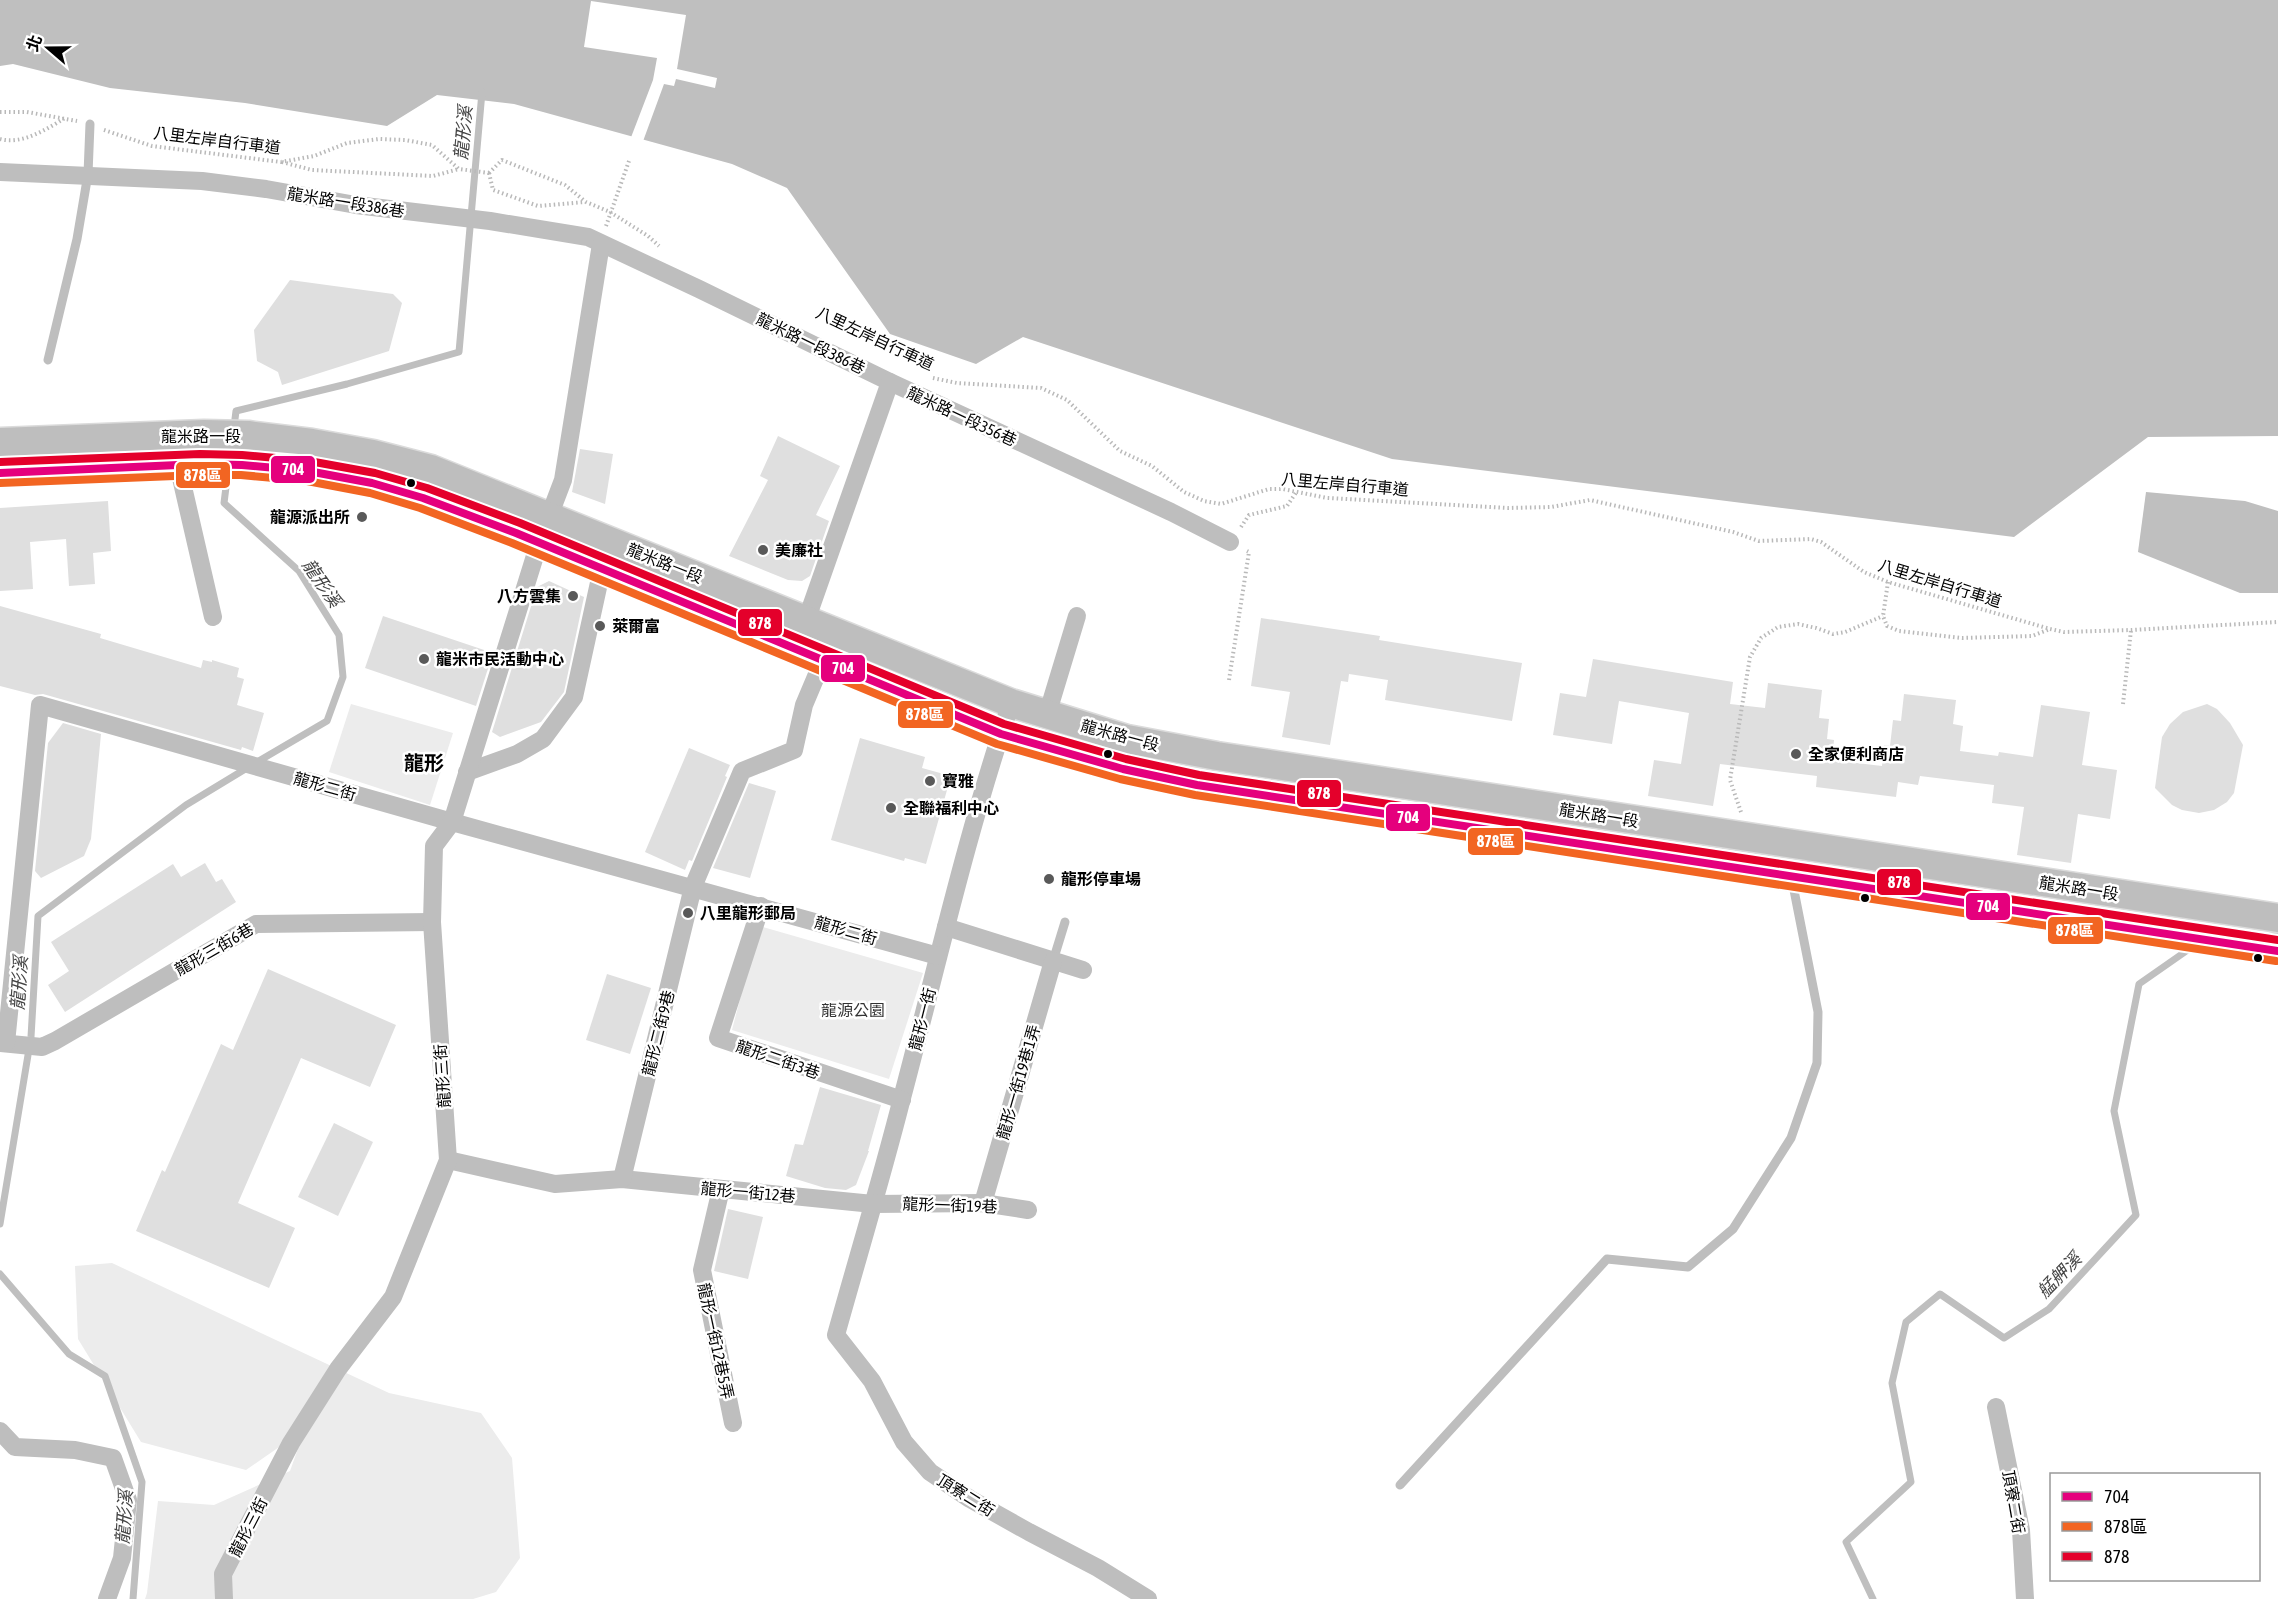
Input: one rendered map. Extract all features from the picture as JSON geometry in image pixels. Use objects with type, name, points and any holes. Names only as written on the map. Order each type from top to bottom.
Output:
[{"type":"main road","name":"龍米路一段","points":[[0,442],[204,434],[248,435],[310,457],[372,483],[423,498],[539,543],[1001,734],[1083,759],[1197,785],[2278,951]]},
{"type":"main road","name":"龍米路一段","points":[[0,473],[189,464],[242,465],[310,457],[373,454],[430,469],[1011,703],[1127,739],[1217,756],[2278,918]]},
{"type":"street","name":"龍米路一段386巷","points":[[0,172],[88,174],[202,181],[588,237],[890,382]]},
{"type":"street","points":[[549,516],[562,480],[601,244]]},
{"type":"street","name":"龍米路一段356巷","points":[[806,621],[890,382],[1161,507],[1230,542]]},
{"type":"street","points":[[189,464],[213,617]]},
{"type":"street","name":"龍形三街","points":[[224,1599],[223,1574],[291,1443],[338,1369],[393,1297],[448,1160],[432,922],[434,846],[452,822],[549,516]]},
{"type":"street","points":[[467,772],[517,754],[543,739],[574,697],[602,569]]},
{"type":"street","points":[[1047,715],[1077,616]]},
{"type":"street","name":"龍形二街9巷","points":[[622,1179],[693,887],[742,771],[794,750],[804,705],[823,660]]},
{"type":"street","name":"龍形一街","points":[[836,1335],[902,1100],[946,927],[1011,703]]},
{"type":"street","name":"龍形二街","points":[[7,1044],[40,705],[938,956]]},
{"type":"street","name":"龍形二街3巷","points":[[761,906],[718,1038],[902,1100]]},
{"type":"street","name":"龍形三街6巷","points":[[7,1044],[42,1047],[55,1041],[256,924],[432,922]]},
{"type":"street","points":[[946,927],[1083,970]]},
{"type":"street","name":"龍形一街19巷1弄","points":[[983,1203],[1053,961]]},
{"type":"street","name":"龍形一街12巷","points":[[448,1160],[555,1184],[622,1179],[873,1204]]},
{"type":"street","name":"龍形一街12巷5弄","points":[[722,1189],[702,1270],[733,1423]]},
{"type":"street","name":"龍形一街19巷","points":[[873,1204],[983,1203],[1028,1210]]},
{"type":"street","name":"頂寮二街","points":[[836,1335],[872,1381],[904,1442],[930,1472],[970,1499],[1098,1568],[1148,1599]]},
{"type":"street","name":"頂寮二街","points":[[1996,1407],[2021,1530],[2025,1599]]},
{"type":"street","points":[[0,1431],[15,1447],[75,1450],[113,1458],[128,1500],[122,1558],[107,1599]]},
{"type":"lane","points":[[48,360],[77,239],[88,174],[90,124]]},
{"type":"lane","points":[[1401,1485],[1607,1259],[1688,1267],[1733,1229],[1791,1138],[1817,1063],[1818,1012],[1791,875]]},
{"type":"lane","points":[[1053,961],[1065,922]]},
{"type":"path","name":"八里左岸自行車道","points":[[0,112],[27,112],[65,118],[90,124],[135,142],[152,146],[281,162],[314,156],[347,143],[388,140],[432,145],[459,169]]},
{"type":"path","points":[[0,140],[6,141],[37,134],[65,118]]},
{"type":"path","points":[[489,173],[502,160],[565,185],[586,202],[610,212],[669,251]]},
{"type":"path","points":[[601,244],[629,161]]},
{"type":"path","points":[[281,162],[312,171],[433,176],[459,169],[489,173]]},
{"type":"path","points":[[489,173],[493,190],[538,206],[586,202]]},
{"type":"path","name":"八里左岸自行車道","points":[[926,376],[957,383],[1041,388],[1067,400],[1120,451],[1152,466],[1184,492],[1204,501],[1221,504],[1269,489],[1297,491],[1327,498],[1508,508],[1551,507],[1590,500],[1733,532],[1759,541],[1811,539],[1821,542],[1864,572],[1888,582],[2032,622],[2050,630],[2064,632],[2131,630],[2278,622]]},
{"type":"path","points":[[1229,680],[1250,552],[1230,542],[1249,515],[1287,506],[1297,491]]},
{"type":"path","points":[[1888,582],[1882,616],[1887,626],[1899,631],[1962,638],[2032,636],[2050,630]]},
{"type":"path","points":[[1742,815],[1730,780],[1750,657],[1761,638],[1778,627],[1798,624],[1833,634],[1845,632],[1882,616]]},
{"type":"path","points":[[2123,704],[2131,630]]},
{"type":"green space","points":[[351,704],[453,733],[430,805],[329,772]]},
{"type":"green space","name":"龍源公園","points":[[759,926],[923,973],[889,1079],[732,1030]]},
{"type":"green space","points":[[112,1263],[389,1393],[481,1413],[512,1458],[520,1558],[496,1592],[473,1599],[145,1599],[158,1501],[214,1505],[290,1471],[305,1429],[246,1470],[141,1442],[78,1339],[75,1266]]},
{"type":"shaded area","points":[[0,0],[2278,0],[2278,436],[2148,437],[2014,537],[1392,459],[1023,337],[976,364],[890,334],[787,188],[732,164],[514,104],[437,95],[387,126],[245,103],[110,88],[13,64],[0,66]]},
{"type":"shaded area","points":[[2146,492],[2245,501],[2278,511],[2278,593],[2240,593],[2138,552]]},
{"type":"pier","points":[[591,1],[686,15],[677,69],[717,78],[715,88],[676,79],[674,86],[664,84],[642,144],[630,140],[653,80],[657,58],[584,47]]},
{"type":"building","points":[[290,280],[393,294],[402,303],[389,351],[282,385],[278,372],[257,361],[254,330]]},
{"type":"building","points":[[778,436],[840,466],[816,515],[829,521],[810,576],[802,581],[788,580],[729,556],[768,480],[760,476]]},
{"type":"building","points":[[580,449],[613,454],[605,504],[572,492]]},
{"type":"building","points":[[108,501],[111,551],[93,553],[95,584],[69,586],[66,539],[30,542],[33,589],[0,591],[0,508]]},
{"type":"building","points":[[549,581],[584,597],[564,692],[541,722],[500,737],[492,732],[537,587]]},
{"type":"building","points":[[0,606],[101,634],[100,638],[201,668],[203,660],[212,662],[212,660],[239,668],[237,677],[244,679],[237,705],[264,713],[253,751],[242,747],[241,750],[43,694],[35,695],[0,686]]},
{"type":"building","name":"龍米市民活動中心","points":[[383,616],[493,653],[476,706],[365,668]]},
{"type":"building","points":[[1261,618],[1380,636],[1379,640],[1522,663],[1512,721],[1385,700],[1388,680],[1349,674],[1348,682],[1341,681],[1330,745],[1282,737],[1290,692],[1251,686]]},
{"type":"building","points":[[1593,659],[1733,682],[1730,704],[1765,708],[1768,683],[1822,690],[1819,718],[1829,719],[1827,739],[1834,740],[1832,760],[1882,766],[1884,745],[1890,746],[1893,720],[1901,721],[1904,694],[1956,700],[1953,724],[1963,726],[1960,751],[1998,756],[1999,752],[2033,757],[2041,705],[2090,712],[2082,765],[2117,770],[2110,819],[2078,814],[2071,863],[2017,855],[2024,807],[1992,803],[1994,785],[1920,776],[1918,785],[1898,782],[1896,797],[1816,787],[1817,776],[1720,764],[1713,806],[1648,796],[1654,760],[1681,764],[1689,713],[1619,701],[1612,744],[1553,735],[1560,693],[1586,697]]},
{"type":"building","points":[[2207,704],[2217,709],[2230,723],[2243,745],[2234,793],[2227,802],[2214,810],[2199,813],[2182,810],[2172,805],[2155,788],[2162,737],[2170,724],[2183,712]]},
{"type":"building","points":[[63,723],[101,734],[91,839],[84,856],[41,878],[35,871],[48,743]]},
{"type":"building","name":"全聯福利中心","points":[[860,738],[925,757],[922,768],[951,776],[926,864],[905,858],[904,861],[831,840]]},
{"type":"building","points":[[689,748],[730,765],[692,861],[689,860],[685,870],[645,852]]},
{"type":"building","points":[[749,783],[776,791],[750,878],[713,868]]},
{"type":"building","points":[[205,863],[216,882],[222,879],[236,902],[65,1012],[48,985],[69,971],[51,942],[173,864],[181,877]]},
{"type":"building","points":[[268,969],[396,1025],[370,1087],[301,1058],[238,1203],[295,1228],[269,1288],[136,1231],[162,1170],[165,1172],[221,1044],[233,1050]]},
{"type":"building","points":[[607,974],[651,988],[630,1054],[586,1040]]},
{"type":"building","points":[[820,1087],[881,1105],[869,1151],[856,1185],[846,1190],[825,1188],[786,1176],[795,1144],[803,1145]]},
{"type":"building","points":[[334,1123],[373,1142],[338,1216],[298,1197]]},
{"type":"building","points":[[728,1209],[763,1217],[748,1279],[714,1271]]},
{"type":"waterway","name":"龍形溪","points":[[234,427],[236,411],[347,384],[459,352],[482,92]]},
{"type":"waterway","name":"龍形溪","points":[[228,471],[224,503],[299,571],[339,635],[343,677],[327,721],[257,762]]},
{"type":"waterway","name":"龍形溪","points":[[0,1224],[31,1037],[38,916],[186,805],[247,768]]},
{"type":"waterway","name":"艋舺溪","points":[[2265,937],[2278,935]]},
{"type":"waterway","name":"艋舺溪","points":[[1873,1599],[1846,1542],[1911,1482],[1892,1383],[1906,1322],[1940,1294],[2004,1338],[2049,1309],[2136,1215],[2114,1111],[2139,984],[2192,947]]},
{"type":"waterway","name":"龍形溪","points":[[0,1274],[69,1354],[105,1376],[142,1482],[133,1599]]},
{"type":"transit line","name":"878","points":[[0,462],[200,454],[242,455],[309,461],[375,473],[427,488],[520,523],[1004,724],[1126,759],[1199,775],[2278,940]]},
{"type":"transit line","name":"704","points":[[0,473],[200,464],[242,465],[308,471],[372,483],[423,498],[516,533],[1001,734],[1123,769],[1197,785],[2278,951]]},
{"type":"transit line","name":"878區","points":[[0,483],[241,475],[307,481],[370,493],[420,508],[512,543],[997,744],[1120,779],[1195,795],[2276,961]]},
{"type":"place","name":"龍源派出所","points":[[362,517]]},
{"type":"place","name":"美廉社","points":[[763,550]]},
{"type":"place","name":"八方雲集","points":[[573,596]]},
{"type":"place","name":"萊爾富","points":[[600,626]]},
{"type":"place","name":"龍米市民活動中心","points":[[424,659]]},
{"type":"place","name":"全家便利商店","points":[[1796,754]]},
{"type":"place","name":"寶雅","points":[[930,781]]},
{"type":"place","name":"全聯福利中心","points":[[891,808]]},
{"type":"place","name":"龍形停車場","points":[[1049,879]]},
{"type":"place","name":"八里龍形郵局","points":[[688,913]]},
{"type":"district","name":"龍形","points":[[424,762]]}]
